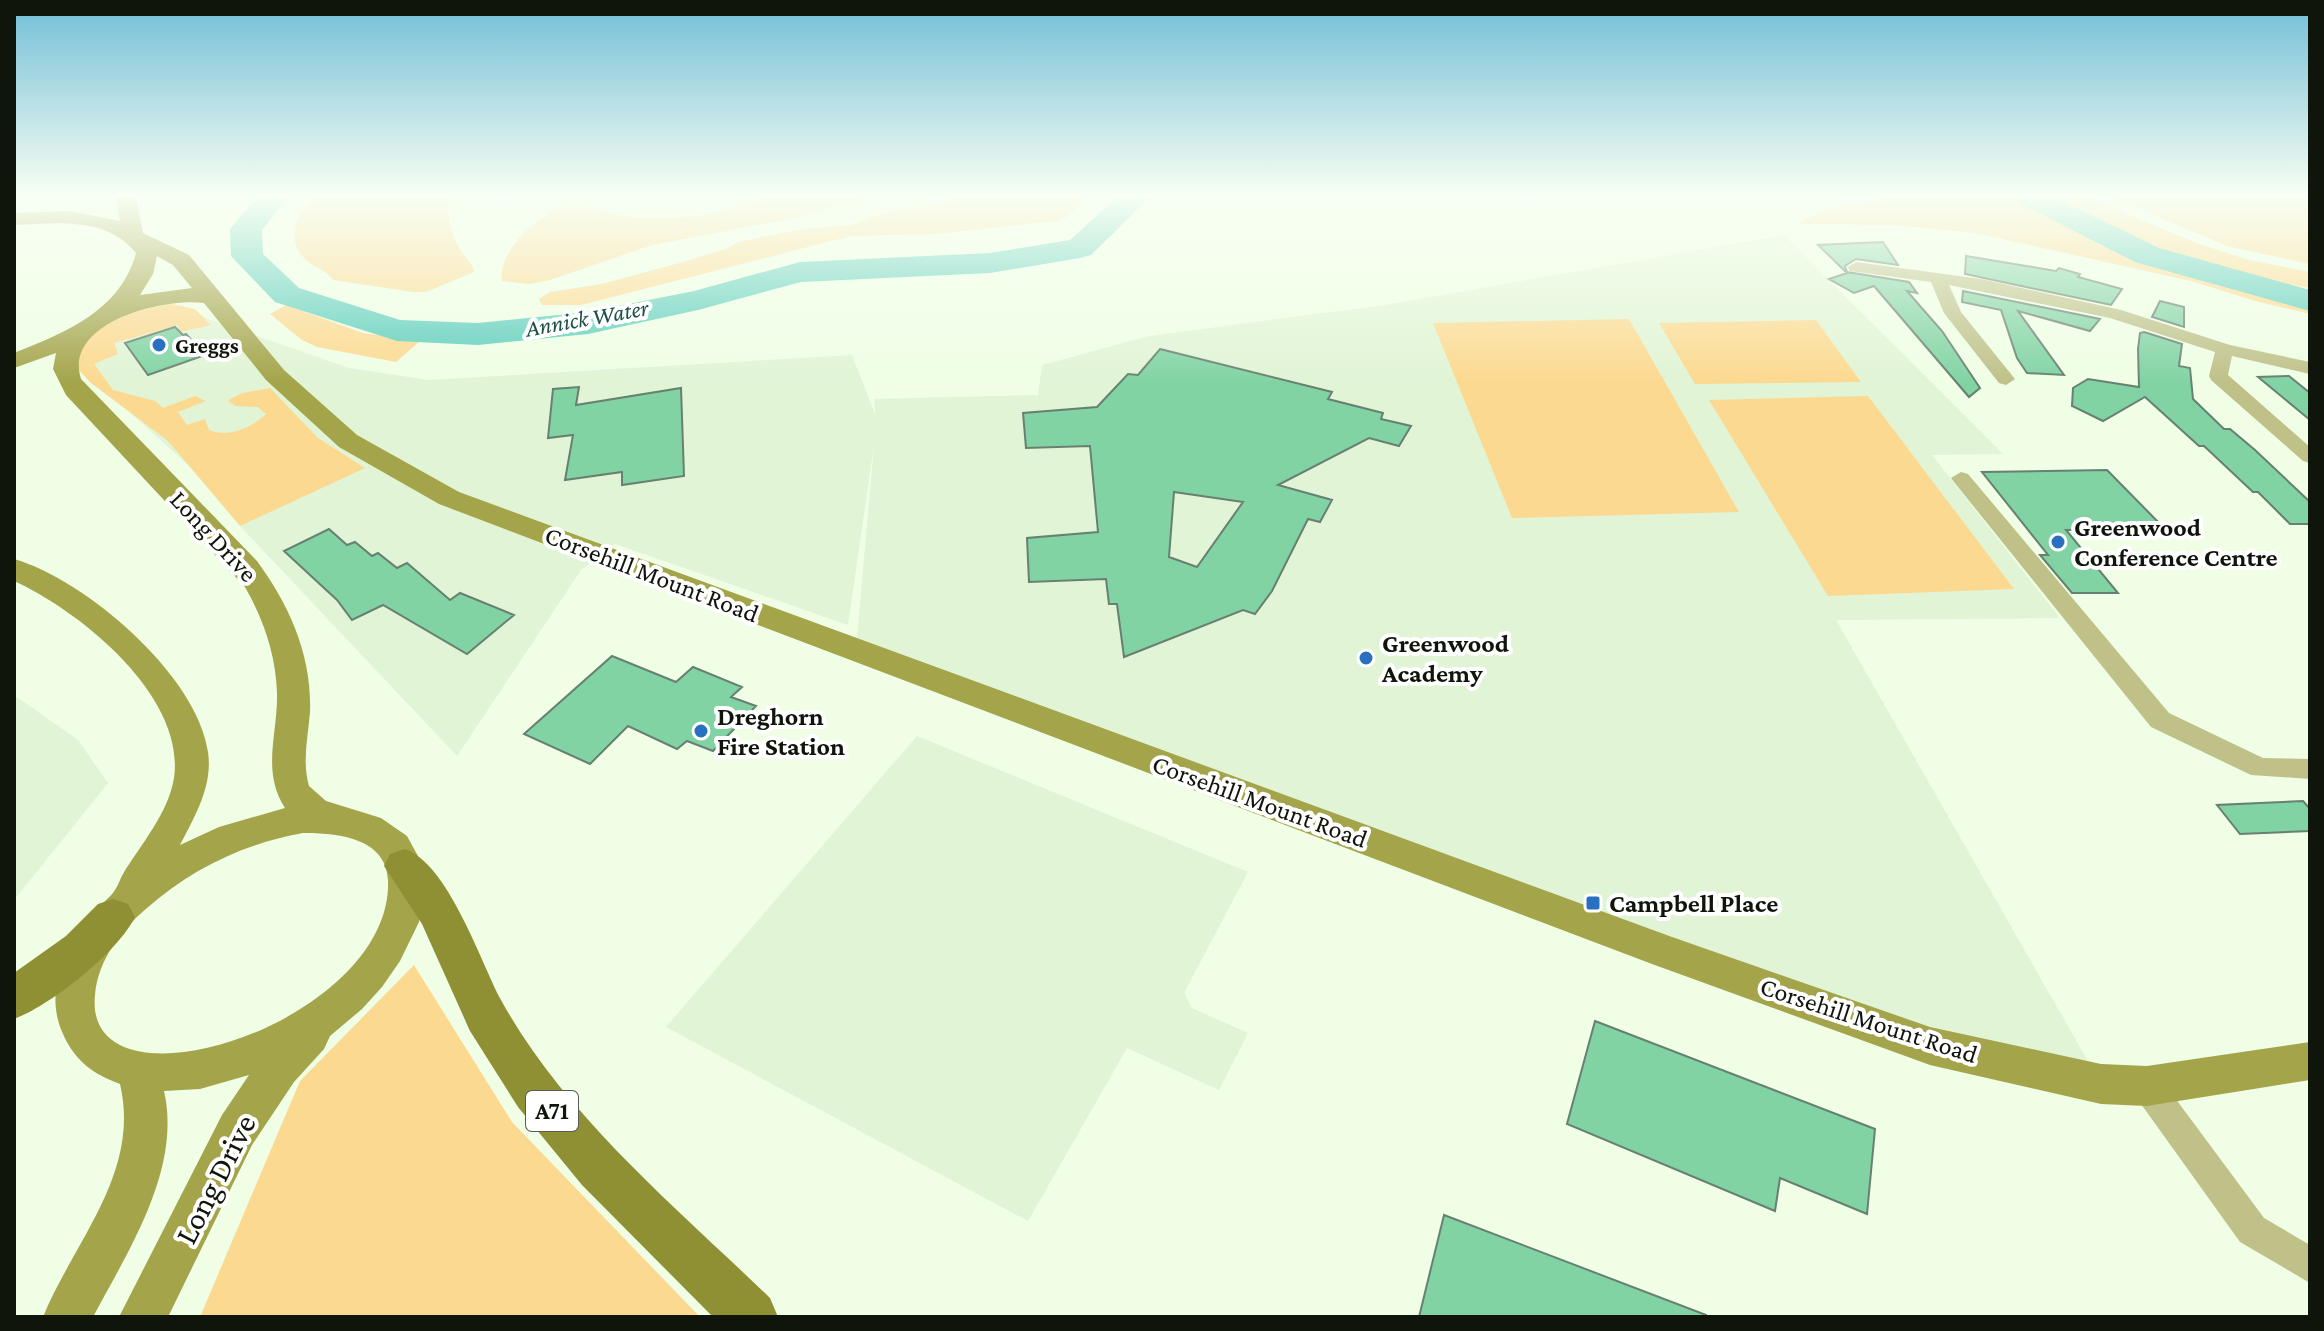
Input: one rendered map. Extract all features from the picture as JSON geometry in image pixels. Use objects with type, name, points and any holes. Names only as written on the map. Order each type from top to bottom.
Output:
[{"type":"main road","points":[[101,318],[132,292],[146,271],[147,259]]},
{"type":"main road","name":"Corsehill Mount Road","points":[[179,259],[275,375],[348,441],[449,498],[1666,952],[1930,1046],[2101,1084],[2147,1086]]},
{"type":"main road","points":[[14,361],[40,351],[101,318],[157,297],[209,297]]},
{"type":"main road","name":"Long Drive","points":[[101,318],[69,351],[63,362],[64,375],[262,587],[286,648],[293,705],[289,777],[292,789],[314,812],[336,819]]},
{"type":"main road","points":[[14,569],[58,591],[98,620],[147,668],[188,733],[193,760],[191,779],[183,801],[118,912],[90,950],[77,982],[75,1013],[85,1039],[107,1060],[138,1072],[183,1073],[233,1063],[284,1042],[330,1013],[369,975],[396,936],[408,899],[405,866],[391,844],[367,827],[336,819],[303,819],[266,825],[228,837],[166,871],[118,912],[82,949],[14,999]]},
{"type":"main road","name":"A71","points":[[405,866],[439,914],[486,1016],[535,1091],[600,1168],[751,1317]]},
{"type":"main road","name":"Long Drive","points":[[143,1317],[256,1099],[279,1068],[330,1013]]},
{"type":"main road","points":[[2147,1086],[2310,1061]]},
{"type":"main road","points":[[67,1317],[118,1217],[137,1170],[146,1116],[138,1072]]},
{"type":"street","points":[[1856,267],[1981,284],[2115,314],[2225,349],[2310,368]]},
{"type":"street","points":[[1938,278],[1953,313],[2006,379]]},
{"type":"street","points":[[2225,349],[2218,376],[2310,457]]},
{"type":"street","points":[[1961,478],[2160,720],[2260,768],[2310,769]]},
{"type":"street","points":[[2147,1086],[2252,1230],[2310,1265]]},
{"type":"shaded area","points":[[306,259],[468,259],[474,272],[426,292],[413,292],[333,280]]},
{"type":"shaded area","points":[[506,259],[611,259],[529,284],[502,281]]},
{"type":"shaded area","points":[[692,259],[761,259],[581,305],[542,305],[539,299],[550,292],[602,284]]},
{"type":"shaded area","name":"Greenwood Academy","points":[[1647,259],[1808,259],[2003,454],[1932,455],[2060,618],[1836,620],[2101,1084],[1930,1046],[856,650],[874,445],[848,625],[615,544],[581,570],[457,756],[240,526],[198,474],[93,379],[92,346],[189,312],[349,368],[429,380],[852,355],[876,417],[874,399],[1038,395],[1042,365],[1149,336],[1385,305]]},
{"type":"shaded area","points":[[2093,259],[2153,259],[2252,292],[2310,305],[2310,314],[2255,301],[2191,281]]},
{"type":"shaded area","points":[[2193,259],[2246,259],[2310,272],[2310,288],[2267,280]]},
{"type":"shaded area","points":[[2287,259],[2310,259],[2310,264]]},
{"type":"shaded area","points":[[172,304],[195,309],[211,325],[180,332],[178,325],[114,343],[118,354],[94,364],[113,390],[155,401],[163,408],[195,396],[206,401],[178,412],[187,425],[205,419],[209,430],[224,433],[254,424],[266,414],[258,407],[235,406],[228,400],[243,393],[270,388],[318,438],[365,468],[240,526],[168,441],[91,383],[75,366],[83,345],[102,327],[149,308]]},
{"type":"shaded area","points":[[286,305],[363,333],[420,341],[396,362],[317,347],[302,340],[270,314]]},
{"type":"shaded area","points":[[1629,319],[1739,512],[1512,518],[1433,323]]},
{"type":"shaded area","points":[[1816,320],[1861,382],[1695,384],[1659,323]]},
{"type":"shaded area","points":[[1868,396],[2014,589],[1828,596],[1709,400]]},
{"type":"shaded area","points":[[14,695],[78,740],[108,783],[14,900]]},
{"type":"shaded area","points":[[917,736],[1248,872],[1184,993],[1192,1008],[1248,1033],[1219,1090],[1127,1048],[1028,1221],[666,1027]]},
{"type":"shaded area","points":[[414,965],[512,1122],[700,1317],[200,1317],[300,1081]]},
{"type":"building","points":[[1833,259],[1856,259],[1845,266],[1847,272],[1909,282],[1917,293],[1907,291],[1942,331],[1980,388],[1969,397],[1874,286],[1854,293],[1829,279],[1847,273]]},
{"type":"building","points":[[1857,259],[1894,259],[1898,265]]},
{"type":"building","points":[[1966,259],[1985,259],[2056,271],[2059,268],[2080,274],[2078,277],[2122,289],[2111,305],[1965,274]]},
{"type":"building","points":[[1963,291],[2100,319],[2090,331],[2018,311],[2064,375],[2027,373],[2017,358],[2001,310],[1962,302]]},
{"type":"building","points":[[2160,301],[2184,307],[2184,327],[2152,317]]},
{"type":"building","points":[[175,327],[205,355],[148,375],[125,343]]},
{"type":"building","points":[[2140,333],[2182,344],[2179,366],[2190,368],[2193,399],[2224,429],[2230,429],[2255,450],[2310,502],[2310,524],[2290,524],[2258,492],[2253,492],[2145,397],[2103,421],[2072,406],[2073,388],[2088,379],[2139,387],[2138,349]]},
{"type":"building","points":[[1160,349],[1332,392],[1328,399],[1383,413],[1381,419],[1411,426],[1399,446],[1369,438],[1278,485],[1332,500],[1320,522],[1308,519],[1272,591],[1255,614],[1243,610],[1124,657],[1117,604],[1109,604],[1106,579],[1029,582],[1027,538],[1098,532],[1090,446],[1026,448],[1023,413],[1097,407],[1128,374],[1138,375]],"holes":[[[1174,492],[1243,502],[1197,567],[1169,557]]]},
{"type":"building","points":[[2289,376],[2310,393],[2310,420],[2258,377]]},
{"type":"building","points":[[579,387],[576,405],[681,388],[684,476],[622,485],[622,472],[565,480],[573,435],[548,438],[553,389]]},
{"type":"building","name":"Greenwood Conference Centre","points":[[2107,470],[2165,529],[2066,530],[2118,593],[2072,593],[2040,555],[2048,555],[1982,472]]},
{"type":"building","points":[[329,529],[347,545],[355,542],[372,556],[378,553],[397,568],[407,563],[450,600],[460,593],[514,615],[467,654],[383,605],[352,620],[337,600],[284,551]]},
{"type":"building","points":[[612,656],[676,682],[693,667],[742,687],[731,697],[756,706],[713,751],[687,741],[677,749],[628,726],[590,764],[524,734]]},
{"type":"building","points":[[2303,801],[2310,809],[2310,831],[2240,834],[2217,805]]},
{"type":"building","points":[[1595,1021],[1875,1129],[1867,1214],[1780,1178],[1775,1211],[1567,1124]]},
{"type":"building","points":[[1444,1215],[1706,1315],[1706,1317],[1419,1317]]},
{"type":"waterway","name":"Annick Water","points":[[250,259],[287,295],[397,330],[478,334],[588,323],[698,300],[800,272],[990,263],[1013,259]]},
{"type":"waterway","name":"Annick Water","points":[[2162,259],[2310,301]]},
{"type":"place","name":"Greggs","points":[[159,345]]},
{"type":"place","name":"Greenwood Conference Centre","points":[[2058,542]]},
{"type":"place","name":"Greenwood Academy","points":[[1366,658]]},
{"type":"place","name":"Dreghorn Fire Station","points":[[701,731]]},
{"type":"place","name":"Campbell Place","points":[[1593,903]]}]
